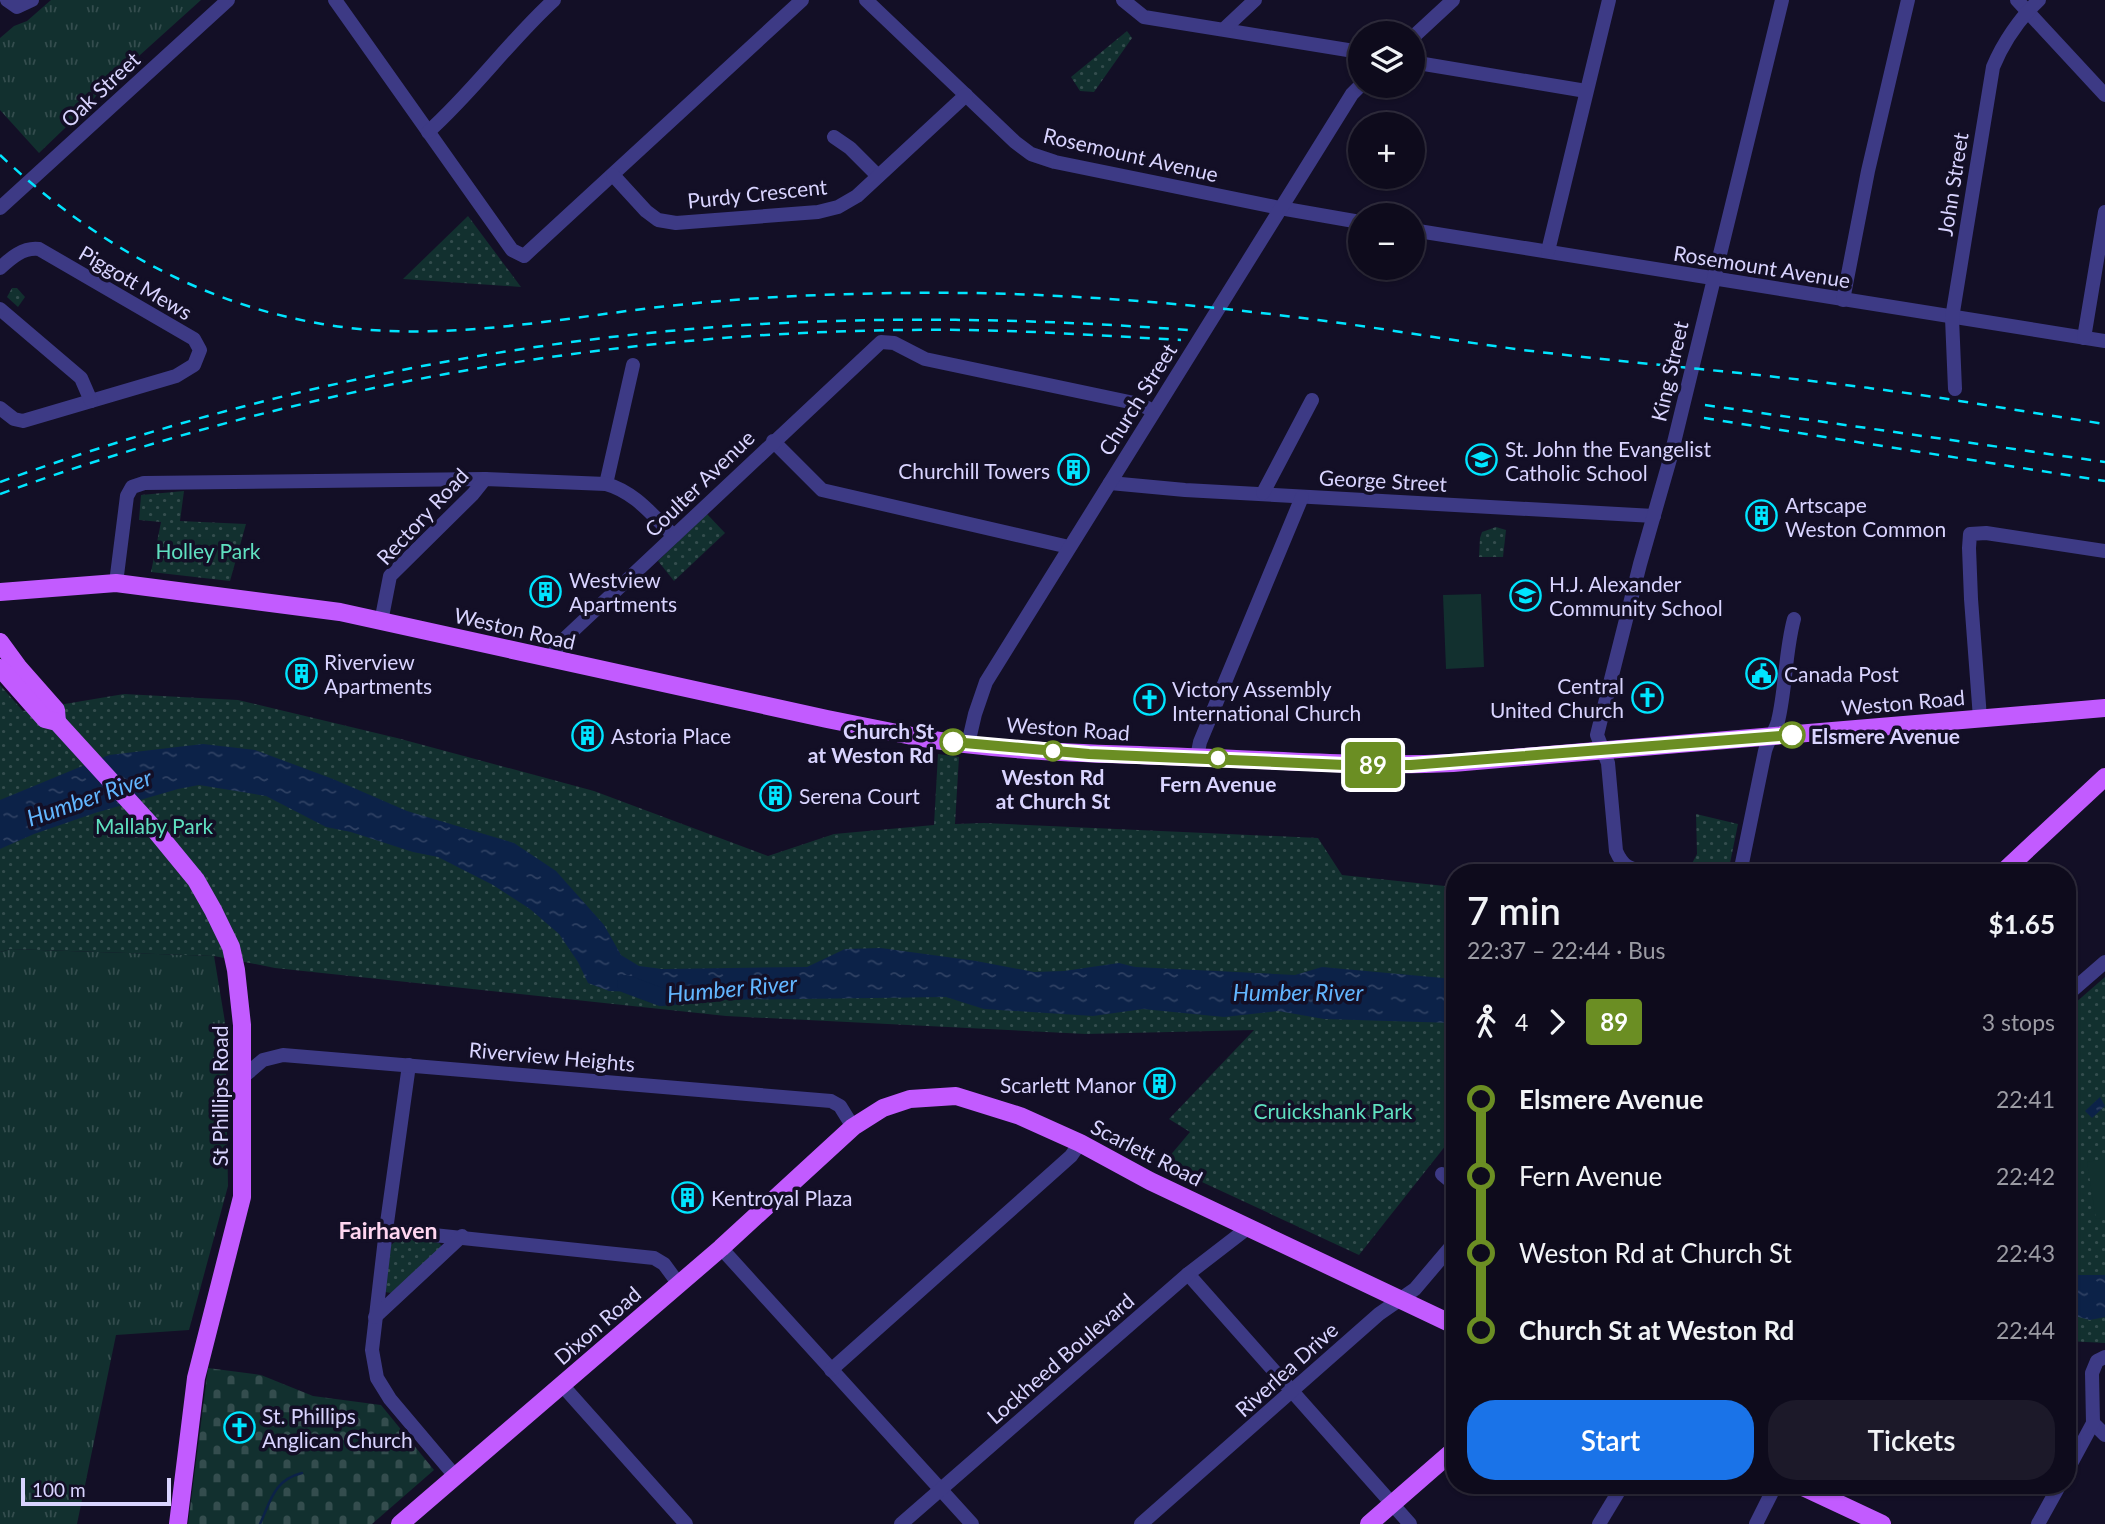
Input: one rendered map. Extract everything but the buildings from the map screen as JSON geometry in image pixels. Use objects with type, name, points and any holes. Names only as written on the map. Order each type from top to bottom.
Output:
[{"type":"main road","name":"Weston Road","points":[[0,592],[116,583],[271,601],[340,612],[827,719],[968,744],[1089,754],[1345,765],[1411,765],[2105,708]]},
{"type":"main road","name":"St Phillips Road","points":[[0,642],[56,710],[62,728]]},
{"type":"main road","name":"St Phillips Road","points":[[0,668],[45,719],[62,728],[150,824],[196,880],[231,947],[240,996],[243,1077],[242,1197],[196,1378],[177,1524]]},
{"type":"main road","points":[[2012,864],[2105,777]]},
{"type":"main road","name":"Scarlett Road","points":[[820,1157],[853,1127],[883,1108],[910,1099],[956,1096],[1020,1116],[1080,1143],[1150,1181],[1446,1321]]},
{"type":"main road","name":"Dixon Road","points":[[401,1524],[721,1248],[820,1157]]},
{"type":"main road","points":[[1370,1524],[1446,1457]]},
{"type":"main road","points":[[1818,1494],[1882,1524]]},
{"type":"street","points":[[7,0],[18,7],[32,0]]},
{"type":"street","name":"Oak Street","points":[[0,208],[228,0]]},
{"type":"street","points":[[335,0],[512,250],[519,255],[528,254],[802,0]]},
{"type":"street","name":"Rosemount Avenue","points":[[866,0],[1015,142],[1044,159],[1348,220]]},
{"type":"street","points":[[1123,0],[1144,17],[1348,50]]},
{"type":"street","points":[[1224,29],[1255,0]]},
{"type":"street","points":[[1425,26],[1453,0]]},
{"type":"street","points":[[1548,251],[1609,0]]},
{"type":"street","name":"King Street","points":[[1622,864],[1616,851],[1608,763],[1597,736],[1672,452],[1782,0]]},
{"type":"street","points":[[1843,300],[1868,171],[1908,0]]},
{"type":"street","points":[[2017,0],[2105,95]]},
{"type":"street","name":"John Street","points":[[1955,389],[1952,318],[1993,67],[1998,54],[2028,11],[2039,0]]},
{"type":"street","points":[[428,132],[472,90],[547,2]]},
{"type":"street","points":[[1425,64],[1586,91]]},
{"type":"street","name":"Purdy Crescent","points":[[613,176],[658,220],[676,223],[818,212],[838,207],[857,196],[966,95]]},
{"type":"street","name":"Church Street","points":[[968,744],[986,682],[1349,98]]},
{"type":"street","points":[[834,137],[878,176]]},
{"type":"street","points":[[2084,338],[2105,212]]},
{"type":"street","name":"Rosemount Avenue","points":[[1425,232],[2105,341]]},
{"type":"street","name":"Piggott Mews","points":[[0,268],[16,254],[32,248],[38,249],[194,339],[200,351],[194,365],[185,372],[23,421],[14,419],[0,408]]},
{"type":"street","points":[[0,309],[81,378],[90,401]]},
{"type":"street","name":"Coulter Avenue","points":[[550,659],[561,642],[881,342],[894,343],[925,359],[1139,404],[1154,411]]},
{"type":"street","points":[[606,484],[633,365]]},
{"type":"street","points":[[1263,493],[1312,400]]},
{"type":"street","points":[[773,441],[822,490],[1069,547]]},
{"type":"street","points":[[116,583],[127,496],[132,487],[144,483],[485,479]]},
{"type":"street","name":"Rectory Road","points":[[381,622],[390,576],[473,495],[485,479],[606,484],[620,488],[633,496],[674,536]]},
{"type":"street","name":"George Street","points":[[1110,482],[1302,497],[1654,516]]},
{"type":"street","points":[[1196,757],[1302,497]]},
{"type":"street","points":[[1980,718],[1971,599],[1970,534],[1986,533],[2105,551]]},
{"type":"street","points":[[1743,864],[1768,737],[1778,720],[1789,637],[1794,619]]},
{"type":"street","points":[[2076,987],[2105,962]]},
{"type":"street","name":"Riverview Heights","points":[[243,1077],[263,1060],[283,1055],[409,1065],[831,1101],[841,1106],[853,1127]]},
{"type":"street","points":[[409,1065],[372,1350],[377,1378],[390,1399],[455,1476]]},
{"type":"street","points":[[831,1370],[1072,1156],[1080,1143]]},
{"type":"street","points":[[1442,1174],[1446,1177]]},
{"type":"street","name":"Lockheed Boulevard","points":[[901,1524],[1188,1274],[1249,1227]]},
{"type":"street","points":[[386,1230],[654,1258],[664,1264],[678,1283]]},
{"type":"street","points":[[375,1317],[462,1236]]},
{"type":"street","points":[[721,1248],[972,1524]]},
{"type":"street","name":"Riverlea Drive","points":[[1141,1524],[1379,1314],[1415,1289],[1446,1252]]},
{"type":"street","points":[[1188,1274],[1410,1524]]},
{"type":"street","points":[[2076,1454],[2093,1423],[2092,1373],[2097,1361],[2105,1357]]},
{"type":"street","points":[[562,1385],[686,1524]]},
{"type":"street","points":[[2093,1423],[2105,1435]]},
{"type":"street","points":[[1599,1524],[1617,1494]]},
{"type":"street","points":[[1756,1524],[1771,1494]]},
{"type":"street","points":[[2038,1524],[2055,1494]]},
{"type":"green space","points":[[51,0],[201,0],[99,92],[39,153],[0,110],[0,38],[14,26],[27,21]]},
{"type":"green space","points":[[1127,31],[1132,38],[1094,92],[1080,91],[1071,77]]},
{"type":"green space","points":[[468,216],[521,287],[403,279]]},
{"type":"green space","points":[[12,288],[17,288],[25,297],[18,307],[7,297]]},
{"type":"green space","name":"Holley Park","points":[[184,491],[180,521],[246,524],[230,581],[151,572],[161,522],[139,520],[141,495]]},
{"type":"green space","points":[[707,514],[725,533],[674,581],[658,561]]},
{"type":"green space","points":[[1496,527],[1506,530],[1503,557],[1479,557],[1482,532]]},
{"type":"green space","points":[[197,539],[209,540],[206,562],[194,561]]},
{"type":"green space","points":[[1481,594],[1484,667],[1446,669],[1443,595]]},
{"type":"green space","points":[[0,685],[23,711],[124,694],[238,700],[397,738],[594,791],[768,856],[834,834],[934,825],[938,754],[959,757],[955,824],[984,823],[1318,838],[1342,875],[1446,886],[1446,1145],[1359,1255],[1163,1164],[1190,1132],[1169,1119],[1254,1030],[1086,1034],[726,1016],[275,968],[214,956],[11,949],[0,952]]},
{"type":"green space","points":[[1696,814],[1738,824],[1730,864],[1692,864],[1697,854]]},
{"type":"green space","points":[[11,949],[214,956],[225,1022],[228,1186],[189,1330],[116,1335],[77,1524],[0,1524],[0,952]]},
{"type":"green space","points":[[2105,977],[2105,1343],[2076,1341],[2076,1002]]},
{"type":"green space","points":[[2105,1159],[2105,1217],[2096,1219],[2087,1162]]},
{"type":"green space","points":[[398,1239],[438,1242],[442,1246],[391,1293],[385,1292],[391,1245]]},
{"type":"green space","points":[[208,1368],[261,1375],[313,1396],[381,1405],[434,1470],[372,1524],[188,1524]]},
{"type":"water","points":[[203,744],[255,750],[333,779],[407,811],[514,843],[556,871],[604,925],[621,955],[639,966],[662,969],[807,967],[845,949],[881,948],[1034,972],[1064,971],[1119,963],[1135,967],[1295,975],[1322,967],[1446,978],[1446,1023],[1324,1019],[1278,1011],[1224,1017],[1143,1009],[1093,1016],[984,1009],[946,997],[714,1000],[685,994],[609,991],[588,983],[559,934],[530,909],[493,885],[438,857],[326,827],[266,796],[199,785],[95,813],[0,849],[0,800],[109,755]]},
{"type":"water","points":[[2100,1097],[2105,1106],[2092,1118],[2085,1111]]},
{"type":"water","points":[[2076,1275],[2105,1275],[2105,1317],[2090,1320],[2076,1316]]},
{"type":"waterway","name":"Humber River","points":[[626,984],[661,997],[715,992]]},
{"type":"waterway","points":[[260,1524],[279,1486],[302,1473]]},
{"type":"railway","points":[[0,155],[71,215],[109,241],[190,284],[232,301],[276,314],[366,330],[452,331],[706,302],[782,297],[934,293],[1059,296],[1189,305],[1275,315],[1523,350],[1869,388],[2105,424]]},
{"type":"railway","points":[[0,482],[181,423],[274,399],[367,377],[555,344],[745,325],[856,320],[1022,321],[1188,330]]},
{"type":"railway","points":[[0,494],[116,455],[234,421],[354,392],[475,369],[597,351],[719,338],[842,331],[964,330],[1181,340]]},
{"type":"railway","points":[[1705,405],[2105,462]]},
{"type":"railway","points":[[1704,418],[2105,481]]},
{"type":"bus line","name":"89","points":[[953,742],[1089,754],[1186,756],[1345,765],[1411,765],[1792,735]]},
{"type":"place","name":"St. John the Evangelist Catholic School","points":[[1482,460]]},
{"type":"place","name":"Churchill Towers","points":[[1073,470]]},
{"type":"place","name":"Artscape Weston Common","points":[[1762,516]]},
{"type":"place","name":"Westview Apartments","points":[[546,591]]},
{"type":"place","name":"H.J. Alexander Community School","points":[[1526,595]]},
{"type":"place","name":"Riverview Apartments","points":[[301,673]]},
{"type":"place","name":"Canada Post","points":[[1761,673]]},
{"type":"place","name":"Central United Church","points":[[1647,697]]},
{"type":"place","name":"Victory Assembly International Church","points":[[1149,700]]},
{"type":"place","name":"Astoria Place","points":[[588,735]]},
{"type":"place","name":"Elsmere Avenue","points":[[1792,735]]},
{"type":"place","name":"Church St at Weston Rd","points":[[953,742]]},
{"type":"place","name":"Weston Rd at Church St","points":[[1053,751]]},
{"type":"place","name":"Fern Avenue","points":[[1218,758]]},
{"type":"place","name":"Serena Court","points":[[776,795]]},
{"type":"place","name":"Scarlett Manor","points":[[1159,1084]]},
{"type":"place","name":"Kentroyal Plaza","points":[[688,1197]]},
{"type":"place","name":"St. Phillips Anglican Church","points":[[239,1427]]},
{"type":"district","name":"Fairhaven","points":[[388,1230]]},
{"type":"park label","name":"Mallaby Park","points":[[154,825]]},
{"type":"park label","name":"Cruickshank Park","points":[[1333,1110]]}]
